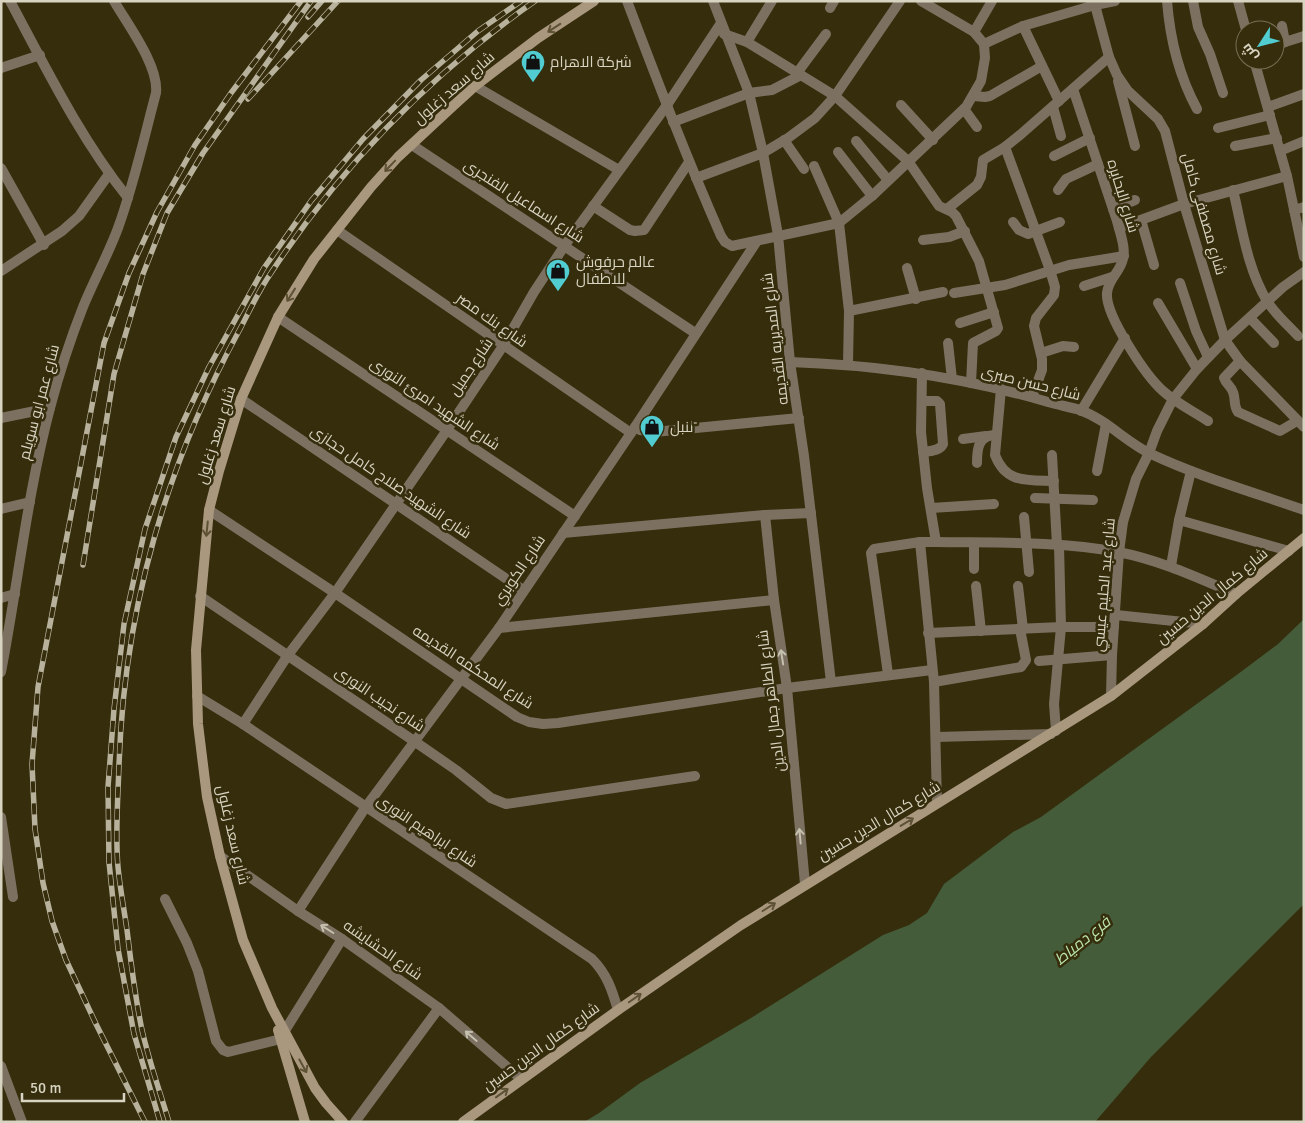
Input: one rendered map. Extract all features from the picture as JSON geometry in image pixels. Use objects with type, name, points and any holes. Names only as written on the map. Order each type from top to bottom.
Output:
[{"type":"main road","name":"شارع سعد زغلول","points":[[305,1122],[283,1036],[244,940],[220,856],[206,797],[198,724],[196,650],[209,510],[219,471],[241,399],[278,317],[314,259],[371,187],[412,145],[475,86],[538,38],[594,1]]},
{"type":"main road","name":"شارع كمال الدين حسين","points":[[463,1122],[618,1010],[741,925],[1111,696],[1203,624],[1304,538]]},
{"type":"main road","name":"شارع سعد زغلول","points":[[283,1036],[315,1088],[342,1122]]},
{"type":"street","points":[[10,1],[77,122],[109,174],[128,198]]},
{"type":"street","name":"شارع عمر ابو سويلم","points":[[1,672],[30,502],[50,408],[65,357],[83,307],[118,228],[128,198],[156,84],[150,64],[114,1]]},
{"type":"street","points":[[627,1],[689,162],[724,242],[732,246],[839,223],[872,196],[964,110],[974,96],[981,81],[984,44],[974,32],[921,1]]},
{"type":"street","name":"شارع المديريه القديمه","points":[[713,1],[724,34],[749,93],[763,153],[778,235],[790,362],[799,418],[831,682]]},
{"type":"street","points":[[747,42],[772,1]]},
{"type":"street","points":[[696,178],[763,153],[815,118],[835,96],[900,1]]},
{"type":"street","points":[[974,32],[992,1]]},
{"type":"street","points":[[984,44],[1023,26],[1093,3],[1115,1]]},
{"type":"street","points":[[1167,1],[1168,18],[1177,60],[1190,96],[1197,109]]},
{"type":"street","points":[[1193,1],[1198,27],[1210,54],[1223,93]]},
{"type":"street","points":[[1238,1],[1243,20]]},
{"type":"street","name":"شارع مصطفى كامل","points":[[1093,3],[1109,57],[1117,75],[1128,90],[1158,120],[1165,131],[1184,204],[1225,340],[1240,361],[1300,424]]},
{"type":"street","name":"شارع جميل","points":[[243,724],[288,655],[335,593],[447,430],[503,346],[534,292],[565,245],[667,105],[721,23]]},
{"type":"street","points":[[1023,26],[1042,66],[1056,104],[1061,136]]},
{"type":"street","points":[[724,34],[747,42],[835,96],[908,161],[939,206],[956,216],[979,261],[998,328],[973,343],[971,383]]},
{"type":"street","points":[[673,122],[749,93],[772,90],[799,74],[826,34]]},
{"type":"street","points":[[1285,42],[1304,36]]},
{"type":"street","points":[[1,68],[40,56]]},
{"type":"street","points":[[948,210],[977,186],[981,177],[983,160],[1005,147],[1109,57]]},
{"type":"street","points":[[974,96],[990,96],[1042,66]]},
{"type":"street","points":[[1257,70],[1287,176],[1299,209],[1304,257]]},
{"type":"street","points":[[1117,75],[1135,146]]},
{"type":"street","points":[[475,86],[620,170]]},
{"type":"street","name":"شارع البحايره","points":[[1073,89],[1119,228],[1124,256],[1120,268],[1112,277],[1107,288],[1107,301],[1116,324],[1150,377],[1164,392],[1208,421]]},
{"type":"street","points":[[1218,128],[1269,111],[1304,94]]},
{"type":"street","points":[[901,105],[932,140]]},
{"type":"street","points":[[964,110],[977,127]]},
{"type":"street","points":[[1054,156],[1090,138]]},
{"type":"street","points":[[1236,146],[1277,138]]},
{"type":"street","points":[[784,140],[809,168],[839,223],[849,311],[848,364]]},
{"type":"street","points":[[856,141],[888,180]]},
{"type":"street","points":[[1280,151],[1304,141]]},
{"type":"street","name":"شارع اسماعيل الفنجرى","points":[[412,145],[695,333]]},
{"type":"street","points":[[1005,147],[1055,287],[1054,295],[1036,318],[1034,326],[1041,353],[1042,370],[1032,398]]},
{"type":"street","points":[[838,152],[872,196]]},
{"type":"street","points":[[593,206],[630,230],[644,230],[689,162]]},
{"type":"street","points":[[1058,190],[1066,179],[1098,164]]},
{"type":"street","points":[[1,168],[44,245]]},
{"type":"street","points":[[1,272],[62,232],[78,216],[109,174]]},
{"type":"street","points":[[1119,228],[1184,204],[1287,176]]},
{"type":"street","points":[[1233,190],[1247,250],[1254,271],[1268,302],[1298,336]]},
{"type":"street","points":[[1114,209],[1135,200]]},
{"type":"street","points":[[1141,220],[1154,264]]},
{"type":"street","points":[[1013,222],[1022,232],[1028,234],[1060,222]]},
{"type":"street","name":"شارع بنك مصر","points":[[337,230],[503,346],[633,430]]},
{"type":"street","points":[[923,240],[949,237],[965,231]]},
{"type":"street","name":"شارع الكوبري","points":[[298,911],[365,808],[498,628],[575,516],[757,240]]},
{"type":"street","points":[[849,311],[1005,285],[1069,265],[1124,256]]},
{"type":"street","points":[[907,268],[916,299]]},
{"type":"street","name":"شارع عبد الحليم عيسي","points":[[1111,696],[1119,552],[1128,502],[1157,431],[1173,399],[1208,357],[1283,287],[1304,272]]},
{"type":"street","points":[[1084,286],[1112,277]]},
{"type":"street","points":[[1180,283],[1196,331],[1208,357]]},
{"type":"street","points":[[1158,303],[1197,369]]},
{"type":"street","points":[[960,323],[994,312]]},
{"type":"street","name":"شارع الشهيد امرئ النورى","points":[[278,317],[575,516]]},
{"type":"street","points":[[1250,318],[1274,343]]},
{"type":"street","points":[[1081,411],[1125,338]]},
{"type":"street","points":[[948,343],[952,379]]},
{"type":"street","points":[[1041,353],[1063,346],[1074,346]]},
{"type":"street","points":[[1240,361],[1224,378],[1233,391],[1235,406],[1238,412],[1280,431],[1300,424]]},
{"type":"street","name":"شارع حسن صبرى","points":[[790,362],[848,364],[952,379],[1002,389],[1081,411],[1106,424],[1149,453],[1191,471],[1304,510]]},
{"type":"street","points":[[922,374],[921,432],[936,542]]},
{"type":"street","points":[[1002,389],[991,436],[995,455],[1003,470],[1018,479],[1054,481]]},
{"type":"street","name":"شارع الشهيد صلاح كامل حجازى","points":[[241,399],[523,590]]},
{"type":"street","points":[[922,401],[937,401],[940,404],[943,444],[938,449],[923,452]]},
{"type":"street","points":[[1,418],[50,408]]},
{"type":"street","points":[[633,430],[654,432],[799,418]]},
{"type":"street","points":[[1097,471],[1106,424]]},
{"type":"street","points":[[963,439],[991,436]]},
{"type":"street","points":[[977,463],[977,451],[980,442],[991,436]]},
{"type":"street","points":[[936,737],[1054,733],[1054,704],[1061,627],[1052,455]]},
{"type":"street","points":[[1171,566],[1179,520],[1191,471]]},
{"type":"street","points":[[1035,498],[1093,500]]},
{"type":"street","points":[[1,509],[30,502]]},
{"type":"street","points":[[931,508],[994,504]]},
{"type":"street","name":"شارع المحكمه القديمه","points":[[209,510],[335,593],[460,680],[516,717],[529,722],[543,724],[787,688],[932,670]]},
{"type":"street","points":[[563,533],[765,515],[811,513]]},
{"type":"street","name":"شارع الطاهر جمال الدين","points":[[765,515],[774,600],[787,688],[805,884]]},
{"type":"street","points":[[1024,518],[1029,572]]},
{"type":"street","points":[[1179,520],[1289,552]]},
{"type":"street","points":[[920,542],[934,682],[937,804]]},
{"type":"street","points":[[888,674],[871,553],[874,549],[920,542],[936,542],[1025,544],[1119,552],[1171,566],[1236,594]]},
{"type":"street","points":[[974,543],[974,569]]},
{"type":"street","points":[[976,586],[981,631]]},
{"type":"street","points":[[934,682],[1021,667],[1026,660],[1018,586]]},
{"type":"street","points":[[1,598],[15,594]]},
{"type":"street","name":"شارع نجيب النورى","points":[[200,596],[456,770],[491,798],[506,804],[695,776]]},
{"type":"street","points":[[498,628],[774,600]]},
{"type":"street","points":[[1116,615],[1203,624]]},
{"type":"street","points":[[928,633],[1061,627],[1114,628]]},
{"type":"street","points":[[1039,661],[1112,655]]},
{"type":"street","name":"شارع ابراهيم النورى","points":[[197,696],[243,724],[365,808],[592,959],[608,978],[618,1010]]},
{"type":"street","points":[[1,817],[13,897]]},
{"type":"street","name":"شارع الحشايشه","points":[[220,856],[440,1008],[521,1079]]},
{"type":"street","points":[[165,900],[187,943],[198,971],[216,1041],[219,1046],[228,1052],[283,1036],[342,939]]},
{"type":"street","points":[[356,1122],[440,1008]]},
{"type":"street","points":[[1,1066],[22,1122]]},
{"type":"water","name":"فرع دمياط","points":[[1304,619],[1304,904],[1151,1057],[1095,1122],[584,1122],[640,1083],[751,1018],[883,935],[909,925],[927,913],[944,884],[1013,832],[1041,817],[1238,674],[1278,644]]},
{"type":"railway","points":[[145,1122],[66,960],[52,921],[43,883],[35,829],[32,764],[38,687],[104,343],[129,273],[157,212],[195,145],[231,93],[301,1]]},
{"type":"railway","points":[[83,565],[114,374],[143,274],[167,213],[203,153],[311,1]]},
{"type":"railway","points":[[308,17],[322,1]]},
{"type":"railway","points":[[248,99],[338,1]]},
{"type":"railway","points":[[160,1122],[134,1034],[118,949],[109,862],[108,787],[114,709],[124,624],[145,529],[176,437],[209,367],[264,268],[311,201],[363,139],[421,80],[478,31],[521,1]]},
{"type":"railway","points":[[169,1122],[148,1053],[137,1005],[119,875],[117,829],[123,707],[130,651],[140,595],[154,540],[171,486],[214,380],[262,286],[298,234],[327,196],[390,124],[460,59],[535,1]]},
{"type":"place","name":"شركة الاهرام","points":[[533,83]]},
{"type":"place","name":"عالم حرفوش للاطفال","points":[[558,292]]},
{"type":"place","name":"لنبل ً","points":[[652,448]]}]
